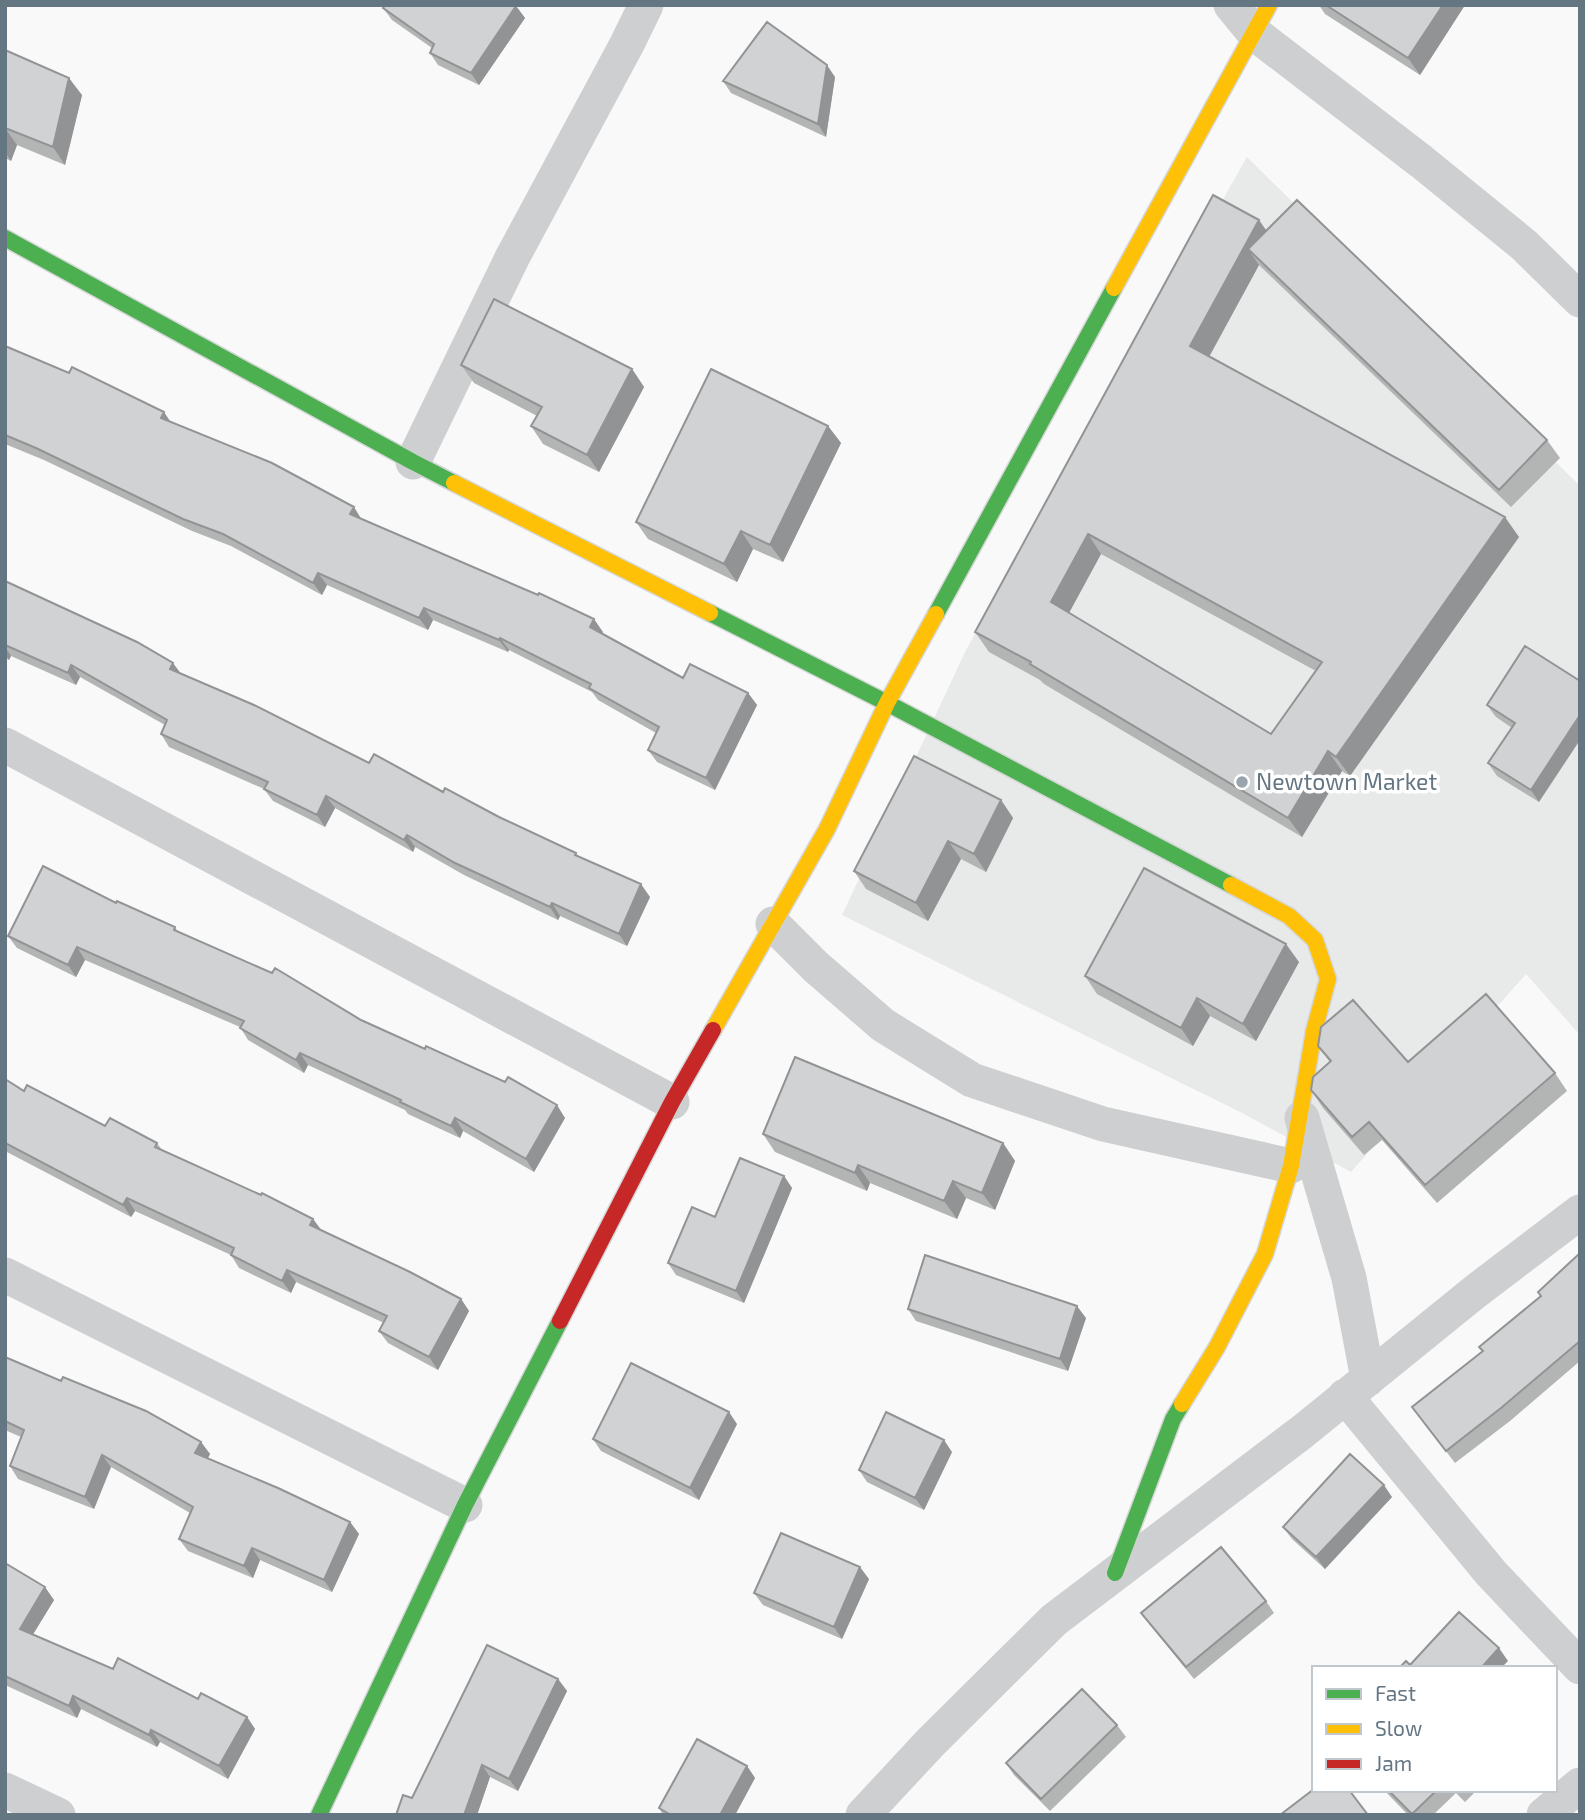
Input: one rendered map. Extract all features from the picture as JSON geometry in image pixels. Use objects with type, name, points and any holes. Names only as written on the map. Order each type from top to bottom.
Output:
[{"type":"street","points":[[413,462],[512,258],[646,5]]},
{"type":"street","points":[[1231,5],[1261,19],[1422,162],[1524,246],[1580,300]]},
{"type":"street","points":[[319,1815],[465,1505],[672,1102],[827,829],[887,703],[1261,19]]},
{"type":"street","points":[[5,237],[413,462],[887,703],[1289,916],[1315,940],[1328,979],[1314,1031],[1291,1166],[1265,1254],[1217,1347],[1173,1419],[1115,1573]]},
{"type":"street","points":[[5,745],[672,1102]]},
{"type":"street","points":[[774,924],[817,968],[883,1025],[972,1080],[1103,1124],[1291,1166]]},
{"type":"street","points":[[1300,1113],[1349,1278],[1357,1388],[1491,1573],[1580,1667]]},
{"type":"street","points":[[863,1815],[930,1743],[1054,1620],[1302,1432],[1476,1291],[1580,1212]]},
{"type":"street","points":[[5,1275],[465,1505]]},
{"type":"street","points":[[1544,1815],[1580,1784]]},
{"type":"street","points":[[5,1790],[58,1815]]},
{"type":"shaded area","name":"Newtown Market","points":[[1247,157],[1580,486],[1580,1035],[1526,974],[1351,1172],[1244,1114],[842,915],[966,650]]},
{"type":"building","points":[[385,5],[516,6],[471,73],[430,53],[434,44],[383,8]]},
{"type":"building","points":[[1326,5],[1443,5],[1408,58]]},
{"type":"building","points":[[767,22],[827,65],[818,124],[723,81]]},
{"type":"building","points":[[5,50],[69,78],[53,147],[5,128]]},
{"type":"building","points":[[1213,195],[1259,220],[1190,346],[1505,517],[1336,757],[1328,751],[1288,818],[1030,664],[1031,662],[975,632]],"holes":[[[1088,534],[1322,662],[1271,734],[1051,602]]]},
{"type":"building","points":[[1297,200],[1547,440],[1499,490],[1248,249]]},
{"type":"building","points":[[494,299],[632,369],[587,455],[531,426],[542,407],[461,365]]},
{"type":"building","points":[[5,346],[69,373],[72,367],[164,412],[161,418],[272,463],[354,507],[350,514],[538,595],[539,593],[594,619],[590,627],[683,678],[690,664],[748,693],[706,778],[648,750],[659,727],[589,688],[591,684],[500,638],[499,640],[424,608],[419,618],[318,573],[313,583],[223,534],[183,519],[5,435]]},
{"type":"building","points":[[711,369],[828,426],[770,545],[741,531],[724,564],[636,522]]},
{"type":"building","points":[[5,581],[137,642],[173,663],[170,669],[254,705],[369,763],[374,754],[443,792],[445,788],[576,853],[575,855],[641,884],[619,934],[552,903],[550,907],[455,863],[407,835],[404,840],[326,796],[317,815],[264,789],[268,782],[161,734],[167,720],[71,665],[68,673],[5,645]]},
{"type":"building","points":[[1525,646],[1580,681],[1580,715],[1531,790],[1488,763],[1515,723],[1487,705]]},
{"type":"building","points":[[914,756],[1001,800],[974,854],[948,841],[916,903],[854,871]]},
{"type":"building","points":[[43,866],[116,903],[117,901],[175,927],[174,930],[272,973],[275,968],[361,1020],[505,1082],[508,1077],[557,1105],[526,1159],[455,1118],[451,1126],[300,1053],[296,1060],[240,1028],[244,1021],[77,947],[68,965],[8,936]]},
{"type":"building","points":[[1144,868],[1286,944],[1243,1024],[1197,998],[1181,1028],[1085,976]]},
{"type":"building","points":[[1486,994],[1555,1073],[1425,1185],[1369,1122],[1352,1137],[1311,1090],[1313,1077],[1331,1061],[1318,1046],[1321,1027],[1353,1000],[1408,1062]]},
{"type":"building","points":[[795,1057],[1003,1143],[982,1193],[953,1181],[944,1201],[858,1165],[855,1173],[763,1134]]},
{"type":"building","points":[[5,1079],[24,1091],[27,1085],[105,1126],[110,1118],[157,1143],[155,1147],[261,1195],[262,1193],[313,1219],[310,1225],[461,1299],[429,1357],[379,1331],[387,1316],[287,1270],[282,1281],[231,1255],[234,1248],[127,1198],[123,1205],[5,1143]]},
{"type":"building","points":[[740,1158],[784,1176],[736,1291],[668,1263],[692,1207],[715,1217]]},
{"type":"building","points":[[1580,1253],[1580,1341],[1446,1451],[1412,1407],[1483,1351],[1479,1347],[1541,1296],[1538,1292]]},
{"type":"building","points":[[925,1255],[1077,1306],[1060,1359],[908,1309]]},
{"type":"building","points":[[5,1357],[61,1381],[63,1377],[146,1411],[201,1442],[195,1453],[350,1522],[324,1580],[252,1548],[244,1566],[179,1539],[193,1507],[102,1455],[85,1497],[10,1466],[24,1430],[5,1421]]},
{"type":"building","points":[[631,1363],[729,1412],[690,1488],[593,1439]]},
{"type":"building","points":[[886,1412],[944,1440],[915,1498],[859,1470]]},
{"type":"building","points":[[1350,1454],[1384,1485],[1316,1557],[1283,1527]]},
{"type":"building","points":[[781,1533],[860,1567],[834,1627],[754,1593]]},
{"type":"building","points":[[1221,1547],[1266,1601],[1186,1667],[1141,1613]]},
{"type":"building","points":[[5,1563],[45,1587],[20,1629],[113,1669],[118,1658],[198,1699],[201,1693],[247,1717],[219,1766],[151,1730],[149,1735],[73,1696],[69,1706],[5,1676]]},
{"type":"building","points":[[1459,1612],[1499,1648],[1483,1666],[1401,1666],[1406,1661],[1410,1665]]},
{"type":"building","points":[[487,1645],[558,1679],[509,1779],[482,1765],[464,1815],[396,1815],[403,1795],[412,1798]]},
{"type":"building","points":[[1082,1689],[1117,1725],[1041,1799],[1006,1763]]},
{"type":"building","points":[[697,1739],[747,1766],[720,1815],[671,1815],[659,1808]]},
{"type":"building","points":[[1312,1791],[1351,1792],[1368,1815],[1280,1815]]},
{"type":"building","points":[[1390,1792],[1435,1792],[1412,1814]]},
{"type":"traffic: fast","points":[[5,238],[454,483]]},
{"type":"traffic: fast","points":[[936,614],[1114,288]]},
{"type":"traffic: fast","points":[[710,613],[887,703],[1231,885]]},
{"type":"traffic: fast","points":[[319,1815],[465,1505],[560,1321]]},
{"type":"traffic: fast","points":[[1115,1573],[1173,1419],[1182,1404]]},
{"type":"traffic: slow","points":[[1114,288],[1269,5]]},
{"type":"traffic: slow","points":[[454,483],[710,613]]},
{"type":"traffic: slow","points":[[713,1030],[827,829],[887,703],[936,614]]},
{"type":"traffic: slow","points":[[1182,1404],[1217,1347],[1265,1254],[1291,1166],[1314,1031],[1328,979],[1315,940],[1289,916],[1231,885]]},
{"type":"traffic: jam","points":[[560,1321],[672,1102],[713,1030]]},
{"type":"place","name":"Newtown Market","points":[[1242,782]]}]
